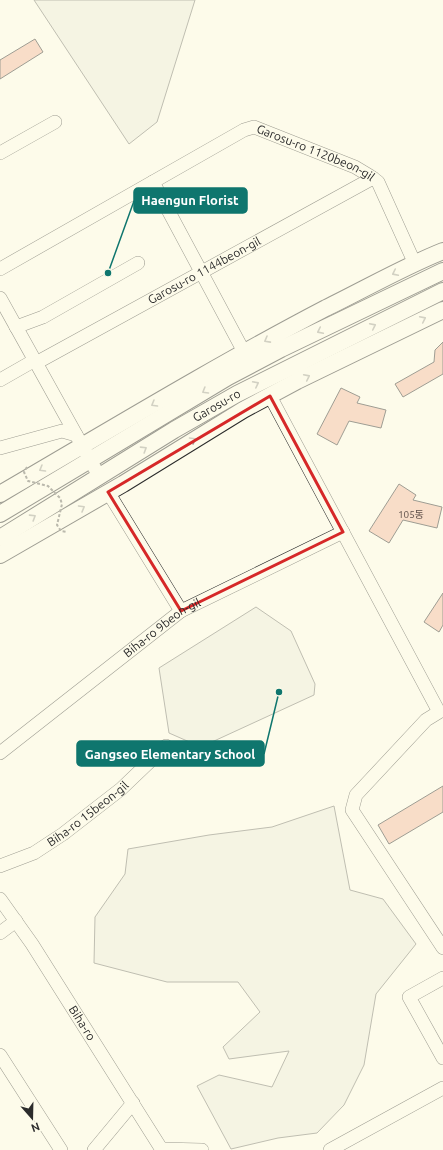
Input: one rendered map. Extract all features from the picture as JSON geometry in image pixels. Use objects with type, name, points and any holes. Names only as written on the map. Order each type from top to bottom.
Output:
[{"type":"main road","points":[[0,494],[79,440],[310,317],[443,251]]},
{"type":"main road","name":"Garosu-ro","points":[[0,514],[234,374],[281,349],[443,271]]},
{"type":"main road","name":"Garosu-ro","points":[[0,538],[174,430],[237,394],[443,291]]},
{"type":"main road","name":"Garosu-ro","points":[[0,555],[230,418],[297,381],[443,310]]},
{"type":"street","points":[[0,153],[55,122]]},
{"type":"street","name":"Garosu-ro 1120beon-gil","points":[[153,182],[244,130],[254,127],[355,167],[378,182],[415,264]]},
{"type":"street","name":"Garosu-ro 1144beon-gil","points":[[0,380],[36,362],[373,178]]},
{"type":"street","points":[[0,269],[153,182],[244,352]]},
{"type":"street","points":[[16,327],[43,317],[138,263]]},
{"type":"street","points":[[0,298],[99,476]]},
{"type":"street","points":[[270,396],[441,710],[426,720],[356,795],[352,810],[443,948]]},
{"type":"street","points":[[0,448],[62,431],[79,440]]},
{"type":"street","points":[[108,492],[181,611]]},
{"type":"street","name":"Biha-ro 9beon-gil","points":[[0,753],[181,611],[343,532]]},
{"type":"street","name":"Biha-ro 15beon-gil","points":[[0,866],[34,853],[63,834],[121,789],[166,746]]},
{"type":"street","name":"Biha-ro","points":[[0,899],[32,944],[162,1149]]},
{"type":"street","points":[[0,933],[16,921]]},
{"type":"street","points":[[443,978],[409,997],[443,1058]]},
{"type":"street","points":[[0,1055],[61,1150]]},
{"type":"street","points":[[330,1150],[443,1088]]},
{"type":"street","points":[[94,1150],[133,1103]]},
{"type":"street","points":[[162,1149],[202,1150]]},
{"type":"path","points":[[27,467],[24,472],[28,481],[48,486],[60,498],[62,504],[57,524],[61,531],[67,532]]},
{"type":"highlighted area","points":[[270,396],[343,532],[181,611],[108,492]]},
{"type":"shaded area","points":[[34,0],[195,0],[157,122],[129,144]]},
{"type":"shaded area","points":[[256,607],[291,631],[315,684],[314,695],[201,747],[169,733],[159,668]]},
{"type":"shaded area","points":[[334,806],[350,890],[383,899],[416,944],[376,994],[364,1065],[344,1105],[317,1133],[278,1138],[231,1149],[197,1086],[219,1075],[272,1087],[289,1051],[229,1059],[223,1047],[260,1012],[238,982],[167,982],[94,963],[95,917],[125,874],[128,849],[209,835],[272,827]]},
{"type":"building","points":[[35,39],[43,52],[0,79],[0,60]]},
{"type":"building","points":[[443,342],[443,374],[403,397],[395,384],[434,362],[435,350]]},
{"type":"building","points":[[341,388],[360,397],[357,403],[386,410],[381,428],[349,421],[337,445],[317,434]]},
{"type":"building","points":[[399,484],[416,495],[413,500],[442,507],[437,528],[403,520],[389,543],[369,531]]},
{"type":"building","points":[[443,593],[443,625],[439,632],[424,622]]},
{"type":"building","points":[[443,786],[443,812],[389,844],[378,825]]},
{"type":"place","name":"Haengun Florist","points":[[108,273]]},
{"type":"place","name":"Gangseo Elementary School","points":[[279,692]]}]
